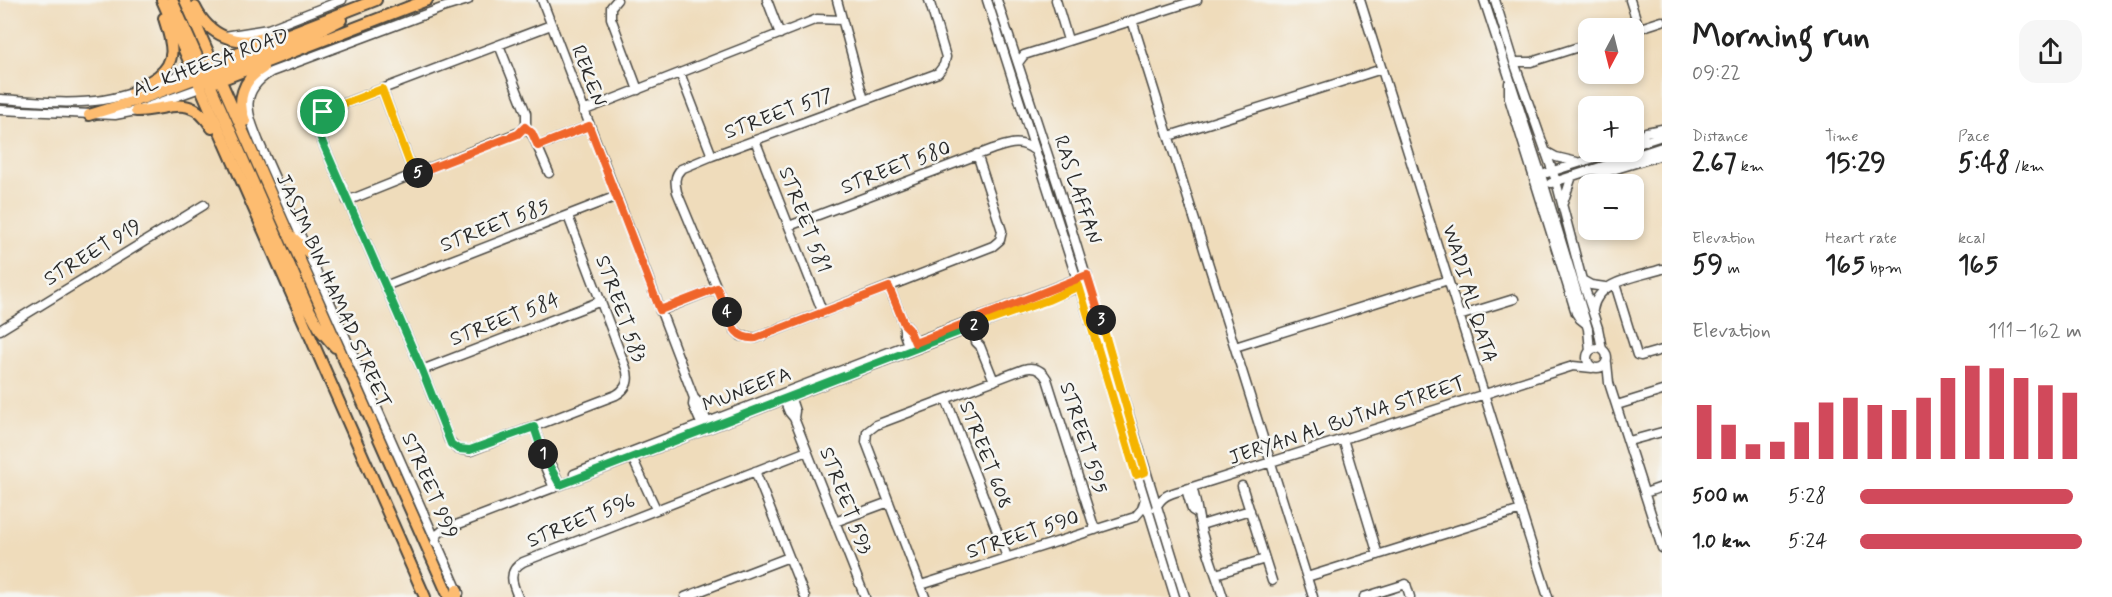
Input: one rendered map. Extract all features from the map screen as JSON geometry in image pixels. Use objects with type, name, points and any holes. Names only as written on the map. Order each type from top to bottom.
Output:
[{"type":"main road","name":"JASIM BIN HAMAD STREET","points":[[162,0],[250,147],[398,481],[456,595]]},
{"type":"main road","points":[[133,92],[161,74],[170,59],[172,44],[163,17],[162,0]]},
{"type":"main road","points":[[172,0],[309,309],[321,331],[340,351]]},
{"type":"main road","name":"JASIM BIN HAMAD STREET","points":[[185,0],[224,142],[425,597]]},
{"type":"main road","points":[[190,0],[206,25],[224,36],[248,40],[288,34]]},
{"type":"main road","name":"AL KHEESA ROAD","points":[[206,76],[274,58],[427,0]]},
{"type":"main road","points":[[89,115],[206,76],[315,33],[373,1]]},
{"type":"main road","name":"AL KHEESA ROAD","points":[[206,76],[288,34],[373,1]]},
{"type":"main road","points":[[250,147],[249,131],[241,110],[241,96],[252,75],[274,58]]},
{"type":"main road","points":[[136,111],[171,105],[189,107],[202,115],[224,142]]},
{"type":"main road","points":[[287,232],[308,252]]},
{"type":"main road","points":[[398,481],[414,490]]},
{"type":"street","name":"AL KHEESA ROAD","points":[[224,36],[268,29],[342,0]]},
{"type":"street","name":"AL KHEESA ROAD","points":[[252,88],[262,77],[271,72],[468,0]]},
{"type":"street","name":"REKEN","points":[[542,0],[694,398],[699,403],[706,427]]},
{"type":"street","points":[[617,0],[611,7],[610,18],[638,90]]},
{"type":"street","points":[[767,0],[780,34]]},
{"type":"street","points":[[837,0],[864,100]]},
{"type":"street","name":"STREET 577","points":[[929,0],[946,57],[944,65],[934,75],[712,156],[678,172],[675,182],[677,192],[734,329],[746,338],[756,338],[985,251],[1000,240],[1002,231],[977,154]]},
{"type":"street","name":"RAS LAFFAN","points":[[987,0],[1078,282],[1175,597]]},
{"type":"street","name":"RAS LAFFAN","points":[[997,0],[1088,279],[1185,597]]},
{"type":"street","points":[[1056,0],[1068,40]]},
{"type":"street","points":[[1018,63],[1024,55],[1197,0]]},
{"type":"street","name":"WADI AL QATA","points":[[1360,0],[1548,597]]},
{"type":"street","points":[[1484,0],[1541,175],[1586,324],[1590,340],[1588,363],[1609,383]]},
{"type":"street","points":[[1495,0],[1556,181],[1602,349],[1608,357],[1609,383],[1662,548]]},
{"type":"street","points":[[1630,0],[1634,18]]},
{"type":"street","points":[[583,111],[817,19],[842,20]]},
{"type":"street","points":[[1132,20],[1313,597]]},
{"type":"street","points":[[1644,27],[1662,21]]},
{"type":"street","name":"STREET 583","points":[[551,25],[327,110],[317,119],[318,132],[422,370],[449,440],[458,449],[470,450],[534,427],[616,395],[626,386],[627,372],[568,216]]},
{"type":"street","points":[[347,201],[518,134],[525,127],[526,113],[499,45]]},
{"type":"street","points":[[1514,62],[1531,62],[1578,47]]},
{"type":"street","points":[[1013,49],[1024,55]]},
{"type":"street","points":[[1520,77],[1531,62]]},
{"type":"street","points":[[1169,136],[1382,69]]},
{"type":"street","points":[[680,73],[712,156]]},
{"type":"street","name":"AL KHEESA ROAD","points":[[0,99],[82,102],[206,76]]},
{"type":"street","name":"AL KHEESA ROAD","points":[[0,110],[115,115],[136,111],[206,76]]},
{"type":"street","points":[[1510,80],[1509,98],[1576,313],[1586,324]]},
{"type":"street","name":"STREET 999","points":[[252,88],[248,105],[250,120],[414,490],[456,595]]},
{"type":"street","points":[[382,89],[414,175]]},
{"type":"street","points":[[1026,123],[1016,142],[1034,150]]},
{"type":"street","points":[[538,146],[589,126]]},
{"type":"street","points":[[525,127],[532,133],[549,173]]},
{"type":"street","points":[[1644,134],[1662,129]]},
{"type":"street","points":[[1644,141],[1662,136]]},
{"type":"street","name":"STREET 581","points":[[755,140],[823,313]]},
{"type":"street","name":"STREET 580","points":[[789,226],[977,154],[1016,142]]},
{"type":"street","points":[[1544,185],[1662,147]]},
{"type":"street","points":[[1545,152],[1578,162]]},
{"type":"street","points":[[1591,170],[1606,172],[1662,154]]},
{"type":"street","points":[[1541,175],[1580,162]]},
{"type":"street","points":[[1563,206],[1572,176]]},
{"type":"street","name":"STREET 585","points":[[385,286],[616,196]]},
{"type":"street","name":"STREET 919","points":[[0,330],[204,205]]},
{"type":"street","points":[[1582,280],[1591,285],[1605,287],[1662,270]]},
{"type":"street","name":"MUNEEFA","points":[[435,542],[437,535],[443,530],[556,484],[1088,279]]},
{"type":"street","points":[[1235,347],[1448,280]]},
{"type":"street","points":[[1616,284],[1637,355],[1662,350]]},
{"type":"street","points":[[889,287],[904,324],[909,329],[912,344]]},
{"type":"street","points":[[1593,312],[1596,298],[1605,287]]},
{"type":"street","points":[[660,310],[717,288]]},
{"type":"street","points":[[1460,316],[1514,299]]},
{"type":"street","name":"STREET 584","points":[[422,370],[601,301]]},
{"type":"street","points":[[973,323],[994,381]]},
{"type":"street","name":"MUNEEFA","points":[[786,396],[912,344],[973,323]]},
{"type":"street","points":[[1589,352],[1596,348],[1602,349]]},
{"type":"street","name":"JERYAN AL BUTNA STREET","points":[[1166,495],[1573,366],[1589,352]]},
{"type":"street","points":[[1594,368],[1602,368],[1607,363]]},
{"type":"street","name":"JERYAN AL BUTNA STREET","points":[[1573,366],[1594,368]]},
{"type":"street","name":"STREET 595","points":[[925,597],[866,442],[867,432],[872,427],[1031,368],[1041,371],[1045,376],[1095,530]]},
{"type":"street","points":[[1617,405],[1662,391]]},
{"type":"street","name":"STREET 593","points":[[786,396],[795,411],[794,418],[865,597]]},
{"type":"street","name":"STREET 608","points":[[946,399],[1007,557]]},
{"type":"street","points":[[534,427],[546,461],[551,465],[556,484]]},
{"type":"street","points":[[1629,441],[1662,432]]},
{"type":"street","points":[[1343,440],[1378,555]]},
{"type":"street","name":"STREET 596","points":[[518,597],[511,579],[513,570],[519,564],[807,451]]},
{"type":"street","name":"STREET 596","points":[[633,454],[644,473],[644,481],[656,509]]},
{"type":"street","points":[[755,471],[805,597]]},
{"type":"street","points":[[1136,475],[1145,472]]},
{"type":"street","name":"MUNEEFA","points":[[428,525],[441,526],[556,484]]},
{"type":"street","points":[[1242,486],[1272,581]]},
{"type":"street","points":[[1645,493],[1662,487]]},
{"type":"street","points":[[1189,488],[1192,510],[1197,513],[1223,597]]},
{"type":"street","points":[[1152,491],[1166,495]]},
{"type":"street","points":[[1156,508],[1166,495]]},
{"type":"street","points":[[835,522],[889,502]]},
{"type":"street","points":[[1144,502],[1142,509],[1135,517],[1145,519],[1152,526]]},
{"type":"street","points":[[1201,525],[1250,510]]},
{"type":"street","points":[[1307,577],[1521,510]]},
{"type":"street","name":"STREET 590","points":[[921,585],[1135,517]]},
{"type":"street","points":[[685,597],[706,593],[789,557]]},
{"type":"street","points":[[1216,574],[1265,559]]},
{"type":"street","points":[[1364,597],[1406,584],[1410,597]]},
{"type":"route","points":[[382,89],[414,175],[518,134],[525,127],[532,133],[538,146],[589,126],[660,310],[717,288],[734,329],[746,338],[756,338],[889,287],[904,324],[909,329],[915,343],[1087,275],[1145,472],[1136,475],[1079,286],[1048,300],[971,327],[560,485],[552,466],[546,461],[534,427],[470,450],[458,449],[449,440],[422,370],[316,128],[317,119],[323,112],[382,89]]}]
